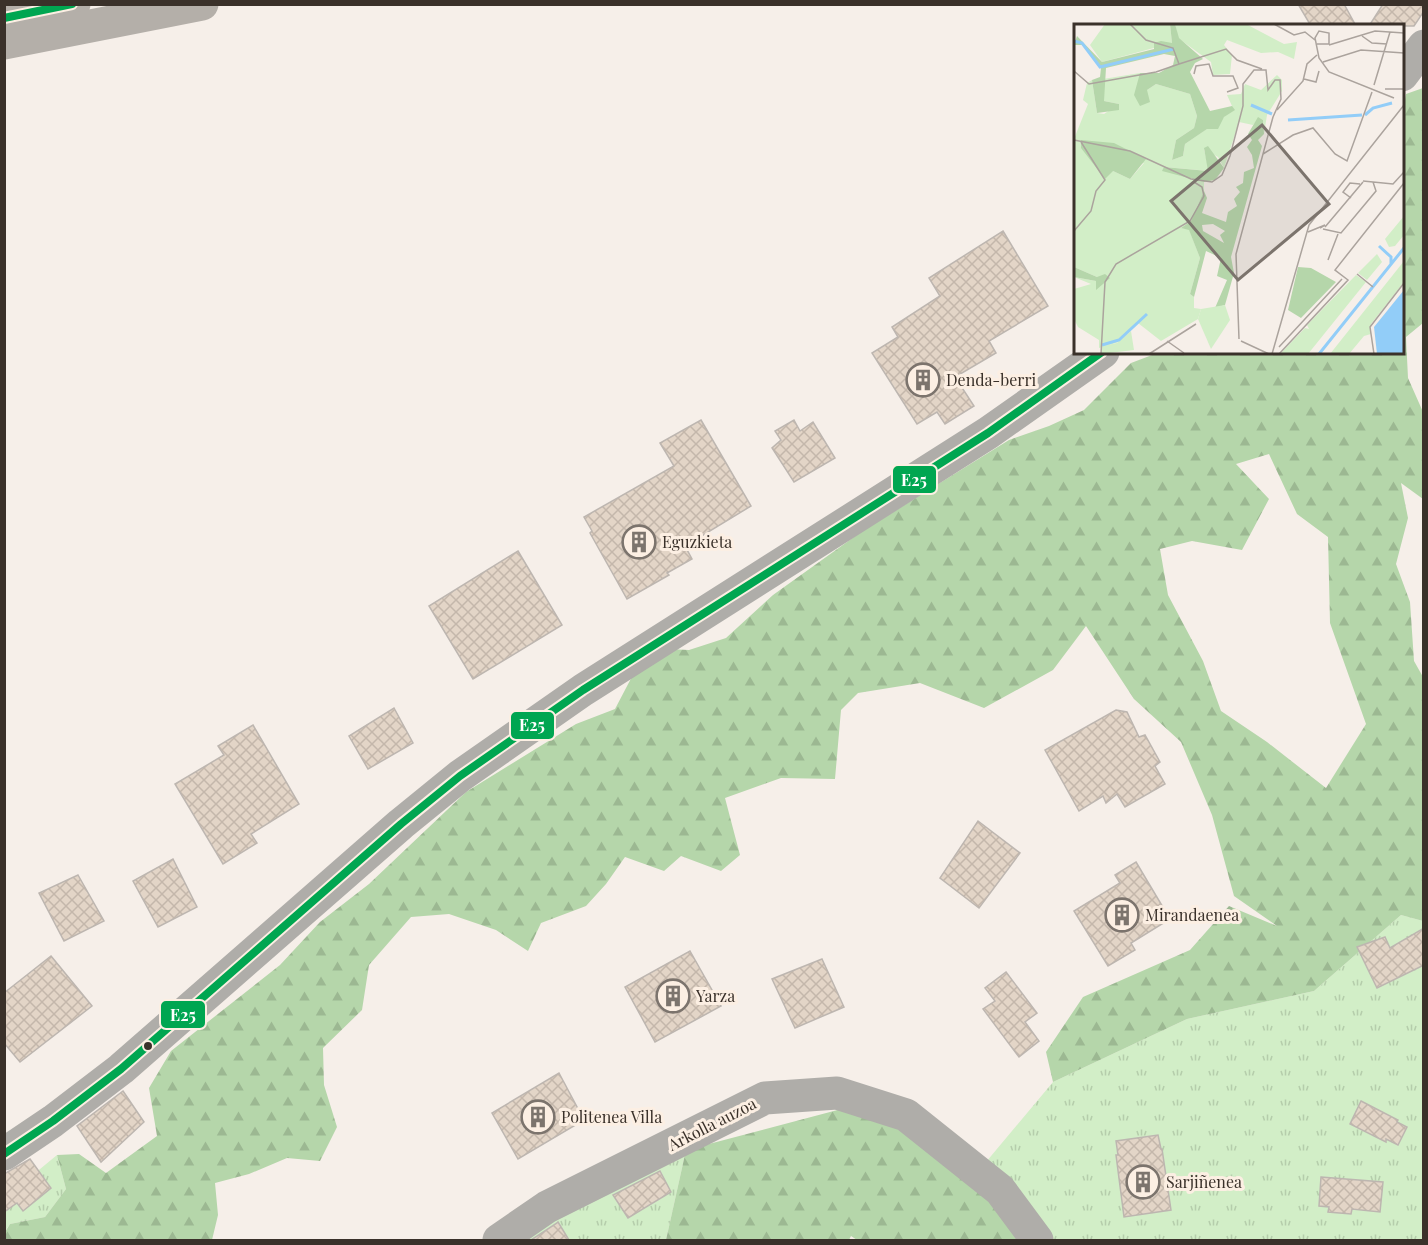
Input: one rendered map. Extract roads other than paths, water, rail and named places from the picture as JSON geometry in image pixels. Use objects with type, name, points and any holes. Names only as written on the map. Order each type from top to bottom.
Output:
[{"type":"main road","points":[[4,43],[80,16],[136,4]]},
{"type":"main road","points":[[4,18],[80,16],[202,4]]},
{"type":"street","points":[[1404,72],[1424,46]]},
{"type":"street","points":[[4,1154],[53,1121],[121,1069],[459,776],[583,690],[988,432],[1100,354]]},
{"type":"street","name":"Arkolla auzoa","points":[[500,1240],[547,1207],[765,1098],[837,1093],[906,1115],[1000,1190],[1037,1240]]},
{"type":"place","name":"Denda-berri","points":[[923,380]]},
{"type":"place","name":"Eguzkieta","points":[[639,542]]},
{"type":"place","name":"Mirandaenea","points":[[1122,915]]},
{"type":"place","name":"Yarza","points":[[673,996]]},
{"type":"place","name":"Politenea Villa","points":[[538,1117]]},
{"type":"place","name":"Sarjiñenea","points":[[1143,1182]]}]
